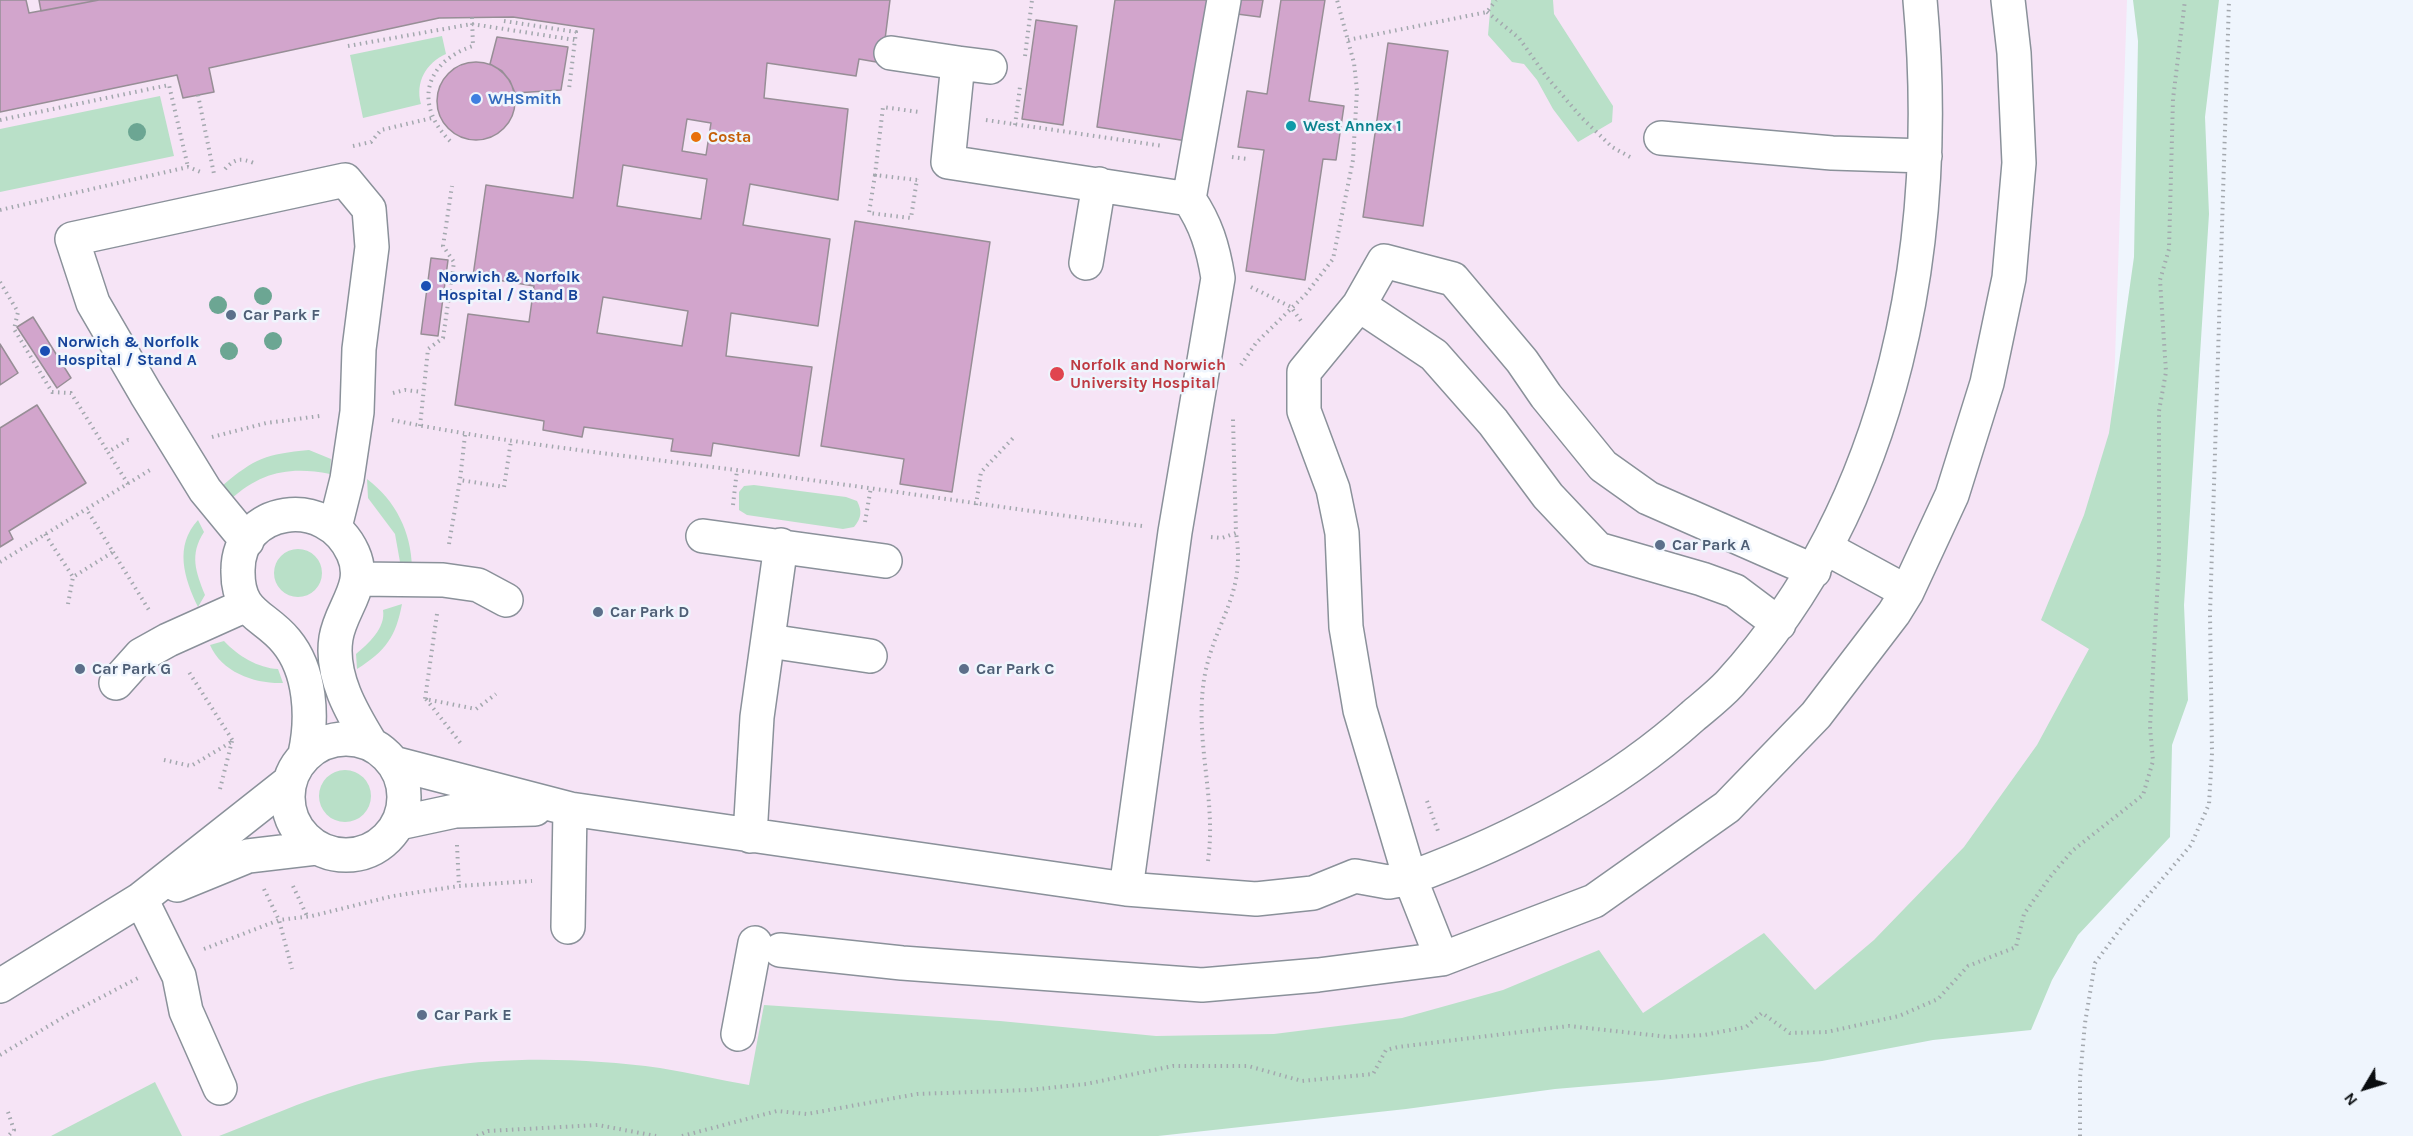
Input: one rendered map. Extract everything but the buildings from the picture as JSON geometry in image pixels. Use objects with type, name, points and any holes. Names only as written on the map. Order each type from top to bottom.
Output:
[{"type":"lane","points":[[1126,889],[1176,532],[1218,278],[1213,245],[1203,220],[1189,199],[1199,153],[1224,0]]},
{"type":"lane","points":[[0,986],[141,899],[288,783],[305,754],[316,746],[343,738],[382,753],[570,808],[1126,889],[1202,897],[1256,899],[1313,893],[1345,899],[1484,849],[1540,822],[1613,779],[1670,737],[1729,684],[1779,624],[1820,559],[1866,459],[1897,367],[1914,268],[1925,156],[1926,68],[1920,0]]},
{"type":"lane","points":[[738,1034],[767,947],[903,963],[1202,985],[1318,975],[1442,959],[1594,901],[1727,807],[1816,716],[1907,592],[1952,495],[1987,382],[2009,278],[2019,163],[2014,54],[2008,0]]},
{"type":"lane","points":[[891,53],[990,67]]},
{"type":"lane","points":[[958,63],[948,162],[1189,199]]},
{"type":"lane","points":[[1661,138],[1832,153],[1925,156]]},
{"type":"lane","points":[[247,541],[205,490],[93,303],[72,239],[345,180],[369,208],[372,247],[359,349],[370,415],[347,479],[336,527]]},
{"type":"lane","points":[[1086,262],[1099,184]]},
{"type":"lane","points":[[1442,959],[1399,880],[1360,710],[1346,627],[1342,533],[1333,489],[1304,411],[1304,372],[1359,305],[1384,261],[1453,279],[1522,361],[1546,396],[1603,466],[1648,498],[1907,592]]},
{"type":"lane","points":[[1359,305],[1434,355],[1493,422],[1548,496],[1598,549],[1702,579],[1735,591],[1779,624]]},
{"type":"lane","points":[[288,783],[289,813],[304,838],[316,848],[339,855],[363,853],[384,842],[399,823],[404,792],[401,776],[351,711],[335,659],[336,637],[354,597],[358,579],[356,559],[348,540],[336,527],[320,518],[292,514],[260,526],[247,541],[237,568],[239,587],[246,605],[255,617],[285,640],[293,651],[304,677],[309,725],[305,754]]},
{"type":"lane","points":[[704,536],[885,561]]},
{"type":"lane","points":[[750,836],[757,717],[781,545]]},
{"type":"lane","points":[[358,579],[474,607],[506,600]]},
{"type":"lane","points":[[116,683],[141,656],[168,640],[246,605]]},
{"type":"lane","points":[[769,640],[870,656]]},
{"type":"lane","points":[[399,823],[455,811],[570,808]]},
{"type":"lane","points":[[568,927],[570,808]]},
{"type":"lane","points":[[141,899],[248,856],[316,848]]},
{"type":"lane","points":[[141,899],[165,942],[182,983],[186,1011],[220,1088]]},
{"type":"path","points":[[1238,373],[1240,366],[1256,343],[1306,294],[1333,259],[1353,160],[1357,90],[1348,40],[1337,0]]},
{"type":"path","points":[[1348,40],[1487,12],[1496,0]]},
{"type":"path","points":[[2080,1136],[2079,1078],[2095,963],[2124,924],[2191,845],[2209,804],[2212,753],[2210,614],[2229,0]]},
{"type":"path","points":[[450,141],[440,131],[431,115],[428,92],[433,74],[447,57],[473,46],[472,17]]},
{"type":"path","points":[[504,21],[576,32],[569,89]]},
{"type":"path","points":[[348,45],[472,24],[575,40]]},
{"type":"path","points":[[0,120],[169,85],[188,167]]},
{"type":"path","points":[[198,95],[215,177]]},
{"type":"path","points":[[918,169],[911,218],[869,213],[883,107],[953,115],[1248,159]]},
{"type":"path","points":[[215,177],[233,160],[243,158]]},
{"type":"path","points":[[0,210],[188,167],[215,177]]},
{"type":"path","points":[[875,175],[917,180]]},
{"type":"path","points":[[420,426],[428,350],[443,338],[454,262],[443,246],[452,186]]},
{"type":"path","points":[[0,282],[18,312],[14,329],[52,392],[71,393],[128,484]]},
{"type":"path","points":[[370,415],[392,394],[405,390],[422,392]]},
{"type":"path","points":[[1202,897],[1211,839],[1201,713],[1205,673],[1237,583],[1240,558],[1236,533],[1233,408]]},
{"type":"path","points":[[0,562],[181,451],[213,436],[266,423],[370,415],[465,435],[871,487],[976,505],[1222,538],[1236,533]]},
{"type":"path","points":[[465,435],[460,480],[504,487],[511,441]]},
{"type":"path","points":[[976,505],[981,472],[1015,436]]},
{"type":"path","points":[[108,452],[128,440],[136,442]]},
{"type":"path","points":[[73,578],[113,552],[87,510]]},
{"type":"path","points":[[45,534],[73,578],[68,604]]},
{"type":"path","points":[[0,1055],[67,1015],[146,974],[159,981],[162,991],[195,978],[185,957],[279,921],[312,916],[393,896],[459,886],[569,879]]},
{"type":"path","points":[[8,1112],[14,1130],[8,1136]]},
{"type":"path","points":[[477,1136],[488,1131],[598,1125],[656,1136]]},
{"type":"shaded area","name":"Norfolk and Norwich University Hospital","points":[[0,0],[2127,0],[2102,748],[1787,1015],[425,1136],[0,1136]]},
{"type":"green space","points":[[1491,0],[1553,0],[1554,14],[1613,106],[1612,122],[1578,142],[1524,64],[1512,62],[1488,35]]},
{"type":"green space","points":[[2133,0],[2219,0],[2205,117],[2209,214],[2184,605],[2188,700],[2172,745],[2170,837],[2078,935],[2052,980],[2031,1030],[1933,1040],[1822,1061],[1662,1080],[1555,1089],[1406,1109],[1158,1136],[219,1136],[343,1089],[381,1078],[460,1064],[540,1060],[581,1061],[660,1068],[749,1085],[764,1005],[1000,1021],[1156,1036],[1274,1034],[1402,1018],[1503,990],[1599,950],[1643,1013],[1764,933],[1815,990],[1874,940],[1964,847],[2037,745],[2089,649],[2041,620],[2084,515],[2109,433],[2134,257],[2138,41]]},
{"type":"green space","points":[[442,36],[446,54],[433,63],[424,74],[420,88],[421,104],[363,118],[350,55]]},
{"type":"green space","points":[[160,96],[174,156],[0,192],[0,129]]},
{"type":"green space","points":[[309,450],[331,459],[330,474],[302,471],[277,473],[254,483],[231,499],[222,486],[243,469],[262,459],[282,453]]},
{"type":"green space","points":[[367,479],[386,497],[400,518],[409,542],[412,567],[400,562],[395,534],[368,498]]},
{"type":"green space","points":[[754,485],[846,497],[857,501],[860,517],[854,527],[843,529],[747,515],[739,510],[739,492],[744,486]]},
{"type":"green space","points":[[198,520],[204,532],[199,540],[195,556],[199,579],[205,595],[198,607],[186,574],[184,551],[186,540]]},
{"type":"green space","points":[[298,549],[315,556],[322,573],[315,590],[298,597],[281,590],[274,573],[281,556]]},
{"type":"green space","points":[[402,604],[397,625],[388,642],[375,656],[357,669],[356,654],[379,629],[383,610]]},
{"type":"green space","points":[[224,641],[249,660],[278,669],[283,683],[251,679],[231,670],[215,655],[210,645]]},
{"type":"green space","points":[[345,770],[355,772],[363,778],[369,786],[371,796],[369,806],[363,814],[355,820],[345,822],[335,820],[327,814],[321,806],[319,796],[321,786],[327,778],[335,772]]},
{"type":"green space","points":[[155,1082],[182,1136],[51,1136]]},
{"type":"place","name":"WHSmith","points":[[476,99]]},
{"type":"place","name":"West Annex 1","points":[[1291,126]]},
{"type":"place","name":"Costa","points":[[696,137]]},
{"type":"place","name":"Norwich & Norfolk Hospital / Stand B","points":[[426,286]]},
{"type":"place","name":"Car Park F","points":[[231,315]]},
{"type":"place","name":"Norwich & Norfolk Hospital / Stand A","points":[[45,351]]},
{"type":"place","name":"Norfolk and Norwich University Hospital","points":[[1057,374]]},
{"type":"place","name":"Car Park A","points":[[1660,545]]},
{"type":"place","name":"Car Park D","points":[[598,612]]},
{"type":"place","name":"Car Park G","points":[[80,669]]},
{"type":"place","name":"Car Park C","points":[[964,669]]},
{"type":"place","name":"Car Park E","points":[[422,1015]]}]
